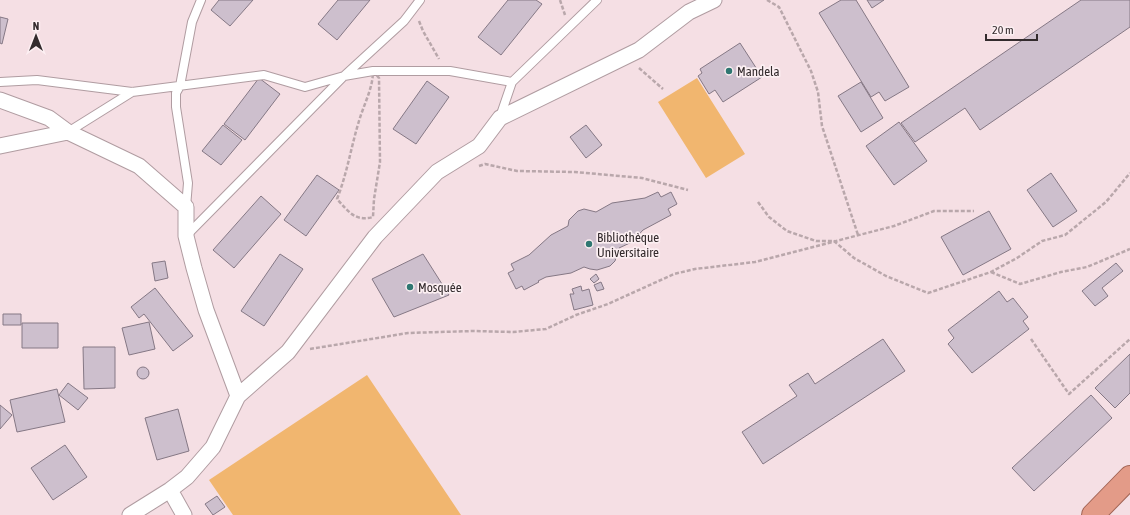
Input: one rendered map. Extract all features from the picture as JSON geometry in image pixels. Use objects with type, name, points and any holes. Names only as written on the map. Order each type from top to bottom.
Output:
[{"type":"highway","points":[[1093,515],[1130,477]]},
{"type":"street","points":[[130,515],[170,490],[187,477],[212,447],[238,396],[288,352],[375,237],[437,172],[479,146],[500,118],[639,50],[689,12],[714,0]]},
{"type":"street","points":[[0,100],[48,118],[68,132],[139,166],[186,207],[186,236],[206,310],[238,396]]},
{"type":"street","points":[[0,146],[68,132]]},
{"type":"street","points":[[170,490],[184,515]]},
{"type":"lane","points":[[186,207],[188,183],[176,108],[176,93],[180,86],[192,22],[201,0]]},
{"type":"lane","points":[[186,236],[344,76],[404,21],[420,0]]},
{"type":"lane","points":[[500,118],[512,82],[597,0]]},
{"type":"lane","points":[[0,82],[37,80],[132,92],[264,75],[305,87],[344,76],[373,71],[450,71],[512,82]]},
{"type":"lane","points":[[68,132],[132,92]]},
{"type":"path","points":[[767,0],[779,7],[811,71],[818,92],[822,126],[858,235]]},
{"type":"path","points":[[418,18],[423,31],[442,64],[450,71]]},
{"type":"path","points":[[639,50],[638,69],[663,89]]},
{"type":"path","points":[[373,71],[379,78],[380,162],[374,199],[373,217],[368,218],[352,215],[337,199],[344,182],[363,108],[373,82],[373,71]]},
{"type":"path","points":[[478,166],[485,164],[518,171],[575,172],[642,178],[688,190]]},
{"type":"path","points":[[758,202],[769,216],[787,231],[816,241],[834,242],[854,258],[886,276],[928,293],[991,272],[1017,258],[1042,241],[1065,235],[1106,202],[1130,173]]},
{"type":"path","points":[[288,352],[408,333],[473,331],[513,332],[546,329],[576,315],[608,304],[674,274],[695,269],[755,262],[894,226],[934,211],[974,211]]},
{"type":"path","points":[[991,272],[1020,284],[1061,272],[1087,267],[1130,250]]},
{"type":"path","points":[[1031,339],[1069,394],[1130,339]]},
{"type":"shaded area","points":[[697,78],[745,154],[706,178],[658,102]]},
{"type":"shaded area","points":[[367,375],[461,515],[233,515],[209,480]]},
{"type":"building","points":[[219,0],[253,0],[230,26],[211,10]]},
{"type":"building","points":[[338,0],[370,0],[337,40],[318,24]]},
{"type":"building","points":[[508,0],[536,0],[542,4],[501,55],[478,37]]},
{"type":"building","points":[[841,0],[856,0],[909,87],[885,101],[879,92],[871,97],[819,13]]},
{"type":"building","points":[[867,0],[884,0],[872,8]]},
{"type":"building","points":[[1081,0],[1130,0],[1130,27],[980,130],[965,108],[915,142],[901,123]]},
{"type":"building","points":[[0,17],[8,19],[2,44],[0,43]]},
{"type":"building","name":"Mandela","points":[[740,43],[762,77],[723,102],[715,90],[709,94],[698,76],[702,73],[700,69]]},
{"type":"building","points":[[259,78],[280,94],[245,140],[224,124]]},
{"type":"building","points":[[427,81],[449,97],[416,144],[393,129]]},
{"type":"building","points":[[861,82],[883,118],[861,132],[838,96]]},
{"type":"building","points":[[899,122],[927,161],[894,185],[866,146]]},
{"type":"building","points":[[223,125],[242,140],[221,165],[202,151]]},
{"type":"building","points":[[586,125],[602,145],[586,158],[570,137]]},
{"type":"building","points":[[1051,173],[1077,211],[1053,227],[1027,190]]},
{"type":"building","points":[[317,175],[339,190],[306,236],[284,220]]},
{"type":"building","points":[[658,192],[661,197],[671,192],[677,204],[668,209],[671,215],[643,230],[632,242],[619,248],[615,261],[610,266],[597,270],[584,267],[571,273],[546,277],[524,290],[522,286],[516,289],[508,273],[514,270],[511,264],[529,255],[551,235],[568,226],[569,220],[578,211],[584,209],[596,212],[612,203],[645,198]]},
{"type":"building","points":[[261,196],[281,214],[234,268],[213,250]]},
{"type":"building","points":[[989,211],[1011,249],[963,275],[941,237]]},
{"type":"building","points":[[280,254],[303,269],[264,326],[241,311]]},
{"type":"building","name":"Mosquée","points":[[423,254],[449,295],[394,317],[372,279]]},
{"type":"building","points":[[165,261],[168,278],[155,281],[152,263]]},
{"type":"building","points":[[1116,263],[1123,271],[1102,288],[1108,296],[1095,306],[1082,291]]},
{"type":"building","points":[[596,274],[599,279],[594,283],[590,279]]},
{"type":"building","points":[[601,282],[604,289],[597,291],[594,285]]},
{"type":"building","points":[[581,286],[582,291],[589,289],[593,305],[574,310],[570,294],[574,294],[572,289]]},
{"type":"building","points":[[155,288],[193,336],[173,351],[144,314],[139,318],[131,307]]},
{"type":"building","points":[[999,291],[1007,302],[1013,298],[1028,317],[1023,321],[1029,329],[972,373],[948,344],[954,338],[948,330]]},
{"type":"building","points":[[3,314],[21,314],[21,325],[3,325]]},
{"type":"building","points":[[149,322],[155,349],[129,355],[122,328]]},
{"type":"building","points":[[22,323],[58,323],[58,348],[22,348]]},
{"type":"building","points":[[883,339],[905,371],[763,464],[742,432],[797,396],[789,385],[808,373],[815,384]]},
{"type":"building","points":[[83,347],[115,347],[115,388],[84,389]]},
{"type":"building","points":[[1130,354],[1130,393],[1115,408],[1095,388]]},
{"type":"building","points":[[145,367],[148,368],[148,378],[141,379],[138,378],[137,371],[138,368]]},
{"type":"building","points":[[68,383],[88,398],[78,410],[59,395]]},
{"type":"building","points":[[57,389],[65,422],[17,432],[10,400]]},
{"type":"building","points":[[1091,395],[1112,418],[1034,491],[1012,468]]},
{"type":"building","points":[[0,405],[12,415],[0,429]]},
{"type":"building","points":[[178,409],[189,451],[157,460],[145,418]]},
{"type":"building","points":[[65,445],[87,477],[53,500],[31,468]]},
{"type":"building","points":[[217,496],[225,507],[213,515],[205,504]]},
{"type":"place","name":"Mandela","points":[[729,71]]},
{"type":"place","name":"Bibliothèque Universitaire","points":[[589,244]]},
{"type":"place","name":"Mosquée","points":[[410,287]]}]
